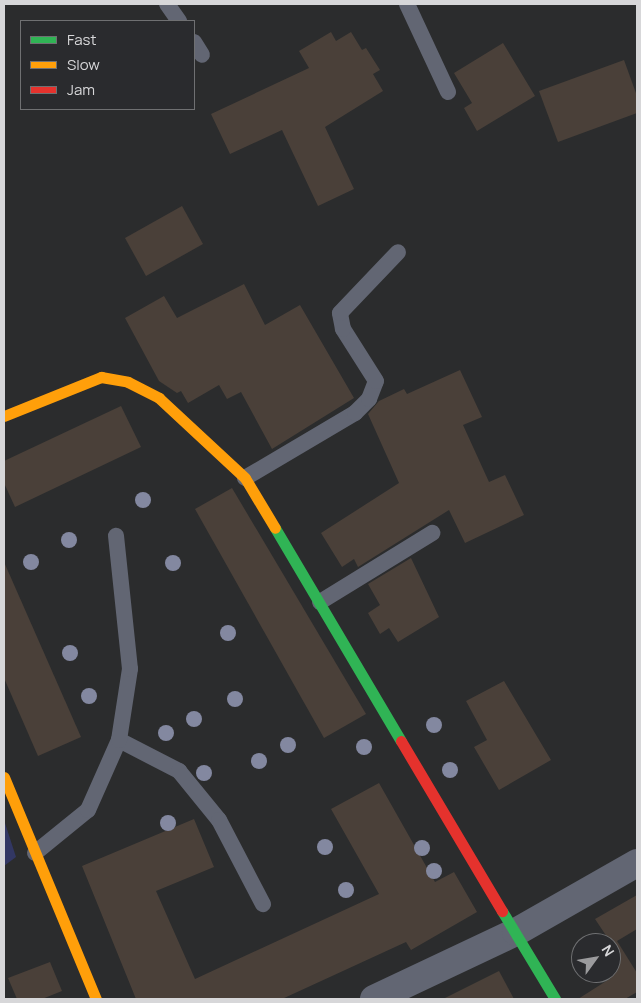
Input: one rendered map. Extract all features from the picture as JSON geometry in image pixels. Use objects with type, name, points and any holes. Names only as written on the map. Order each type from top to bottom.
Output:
[{"type":"street","points":[[4,416],[101,377],[128,382],[159,398],[246,478],[555,999]]},
{"type":"street","points":[[4,777],[96,999]]},
{"type":"street","points":[[374,999],[516,932],[637,863]]},
{"type":"lane","points":[[167,4],[178,20]]},
{"type":"lane","points":[[407,4],[448,92]]},
{"type":"lane","points":[[246,478],[355,413],[369,399],[376,381],[343,329],[340,313],[398,252]]},
{"type":"lane","points":[[320,602],[432,533]]},
{"type":"lane","points":[[35,854],[88,810],[119,740],[130,669],[116,536]]},
{"type":"lane","points":[[119,740],[179,771],[219,820],[263,904]]},
{"type":"shaded area","points":[[4,820],[16,857],[4,866]]},
{"type":"building","points":[[331,32],[336,41],[351,32],[362,50],[366,48],[380,70],[373,74],[383,91],[325,127],[354,189],[318,206],[282,130],[230,154],[211,114],[309,68],[299,51]]},
{"type":"building","points":[[503,43],[535,96],[477,131],[464,108],[472,103],[454,73]]},
{"type":"building","points":[[624,60],[637,96],[637,113],[558,142],[539,91]]},
{"type":"building","points":[[182,206],[203,244],[146,276],[125,238]]},
{"type":"building","points":[[244,284],[265,325],[300,305],[354,398],[272,449],[241,392],[227,399],[219,385],[188,403],[181,391],[177,393],[159,381],[125,318],[164,296],[177,318]]},
{"type":"building","points":[[460,370],[482,417],[463,425],[489,482],[505,475],[524,515],[465,543],[449,510],[358,567],[354,559],[342,567],[321,533],[399,483],[368,414],[379,401],[404,389],[407,394]]},
{"type":"building","points":[[121,406],[141,447],[15,507],[4,483],[4,461]]},
{"type":"building","points":[[232,488],[366,714],[324,738],[195,509]]},
{"type":"building","points":[[411,558],[439,617],[398,642],[389,628],[380,634],[368,613],[380,605],[368,584]]},
{"type":"building","points":[[4,562],[81,737],[38,756],[4,678]]},
{"type":"building","points":[[504,681],[551,760],[499,790],[474,747],[487,740],[466,701]]},
{"type":"building","points":[[379,783],[435,882],[454,872],[477,912],[411,950],[406,942],[282,999],[136,999],[82,866],[194,819],[214,867],[156,891],[195,979],[379,894],[331,809]]},
{"type":"building","points":[[637,895],[637,929],[621,939],[621,933],[604,933],[595,919]]},
{"type":"building","points":[[621,947],[637,973],[637,992],[625,999],[578,999],[603,983],[621,983]]},
{"type":"building","points":[[50,962],[62,991],[42,999],[17,999],[8,978]]},
{"type":"building","points":[[499,971],[514,999],[443,999]]},
{"type":"traffic: fast","points":[[275,528],[401,741]]},
{"type":"traffic: fast","points":[[502,911],[555,999]]},
{"type":"traffic: slow","points":[[4,416],[101,377],[128,382],[159,398],[245,478],[275,528]]},
{"type":"traffic: slow","points":[[4,777],[96,999]]},
{"type":"traffic: jam","points":[[401,741],[502,911]]}]
